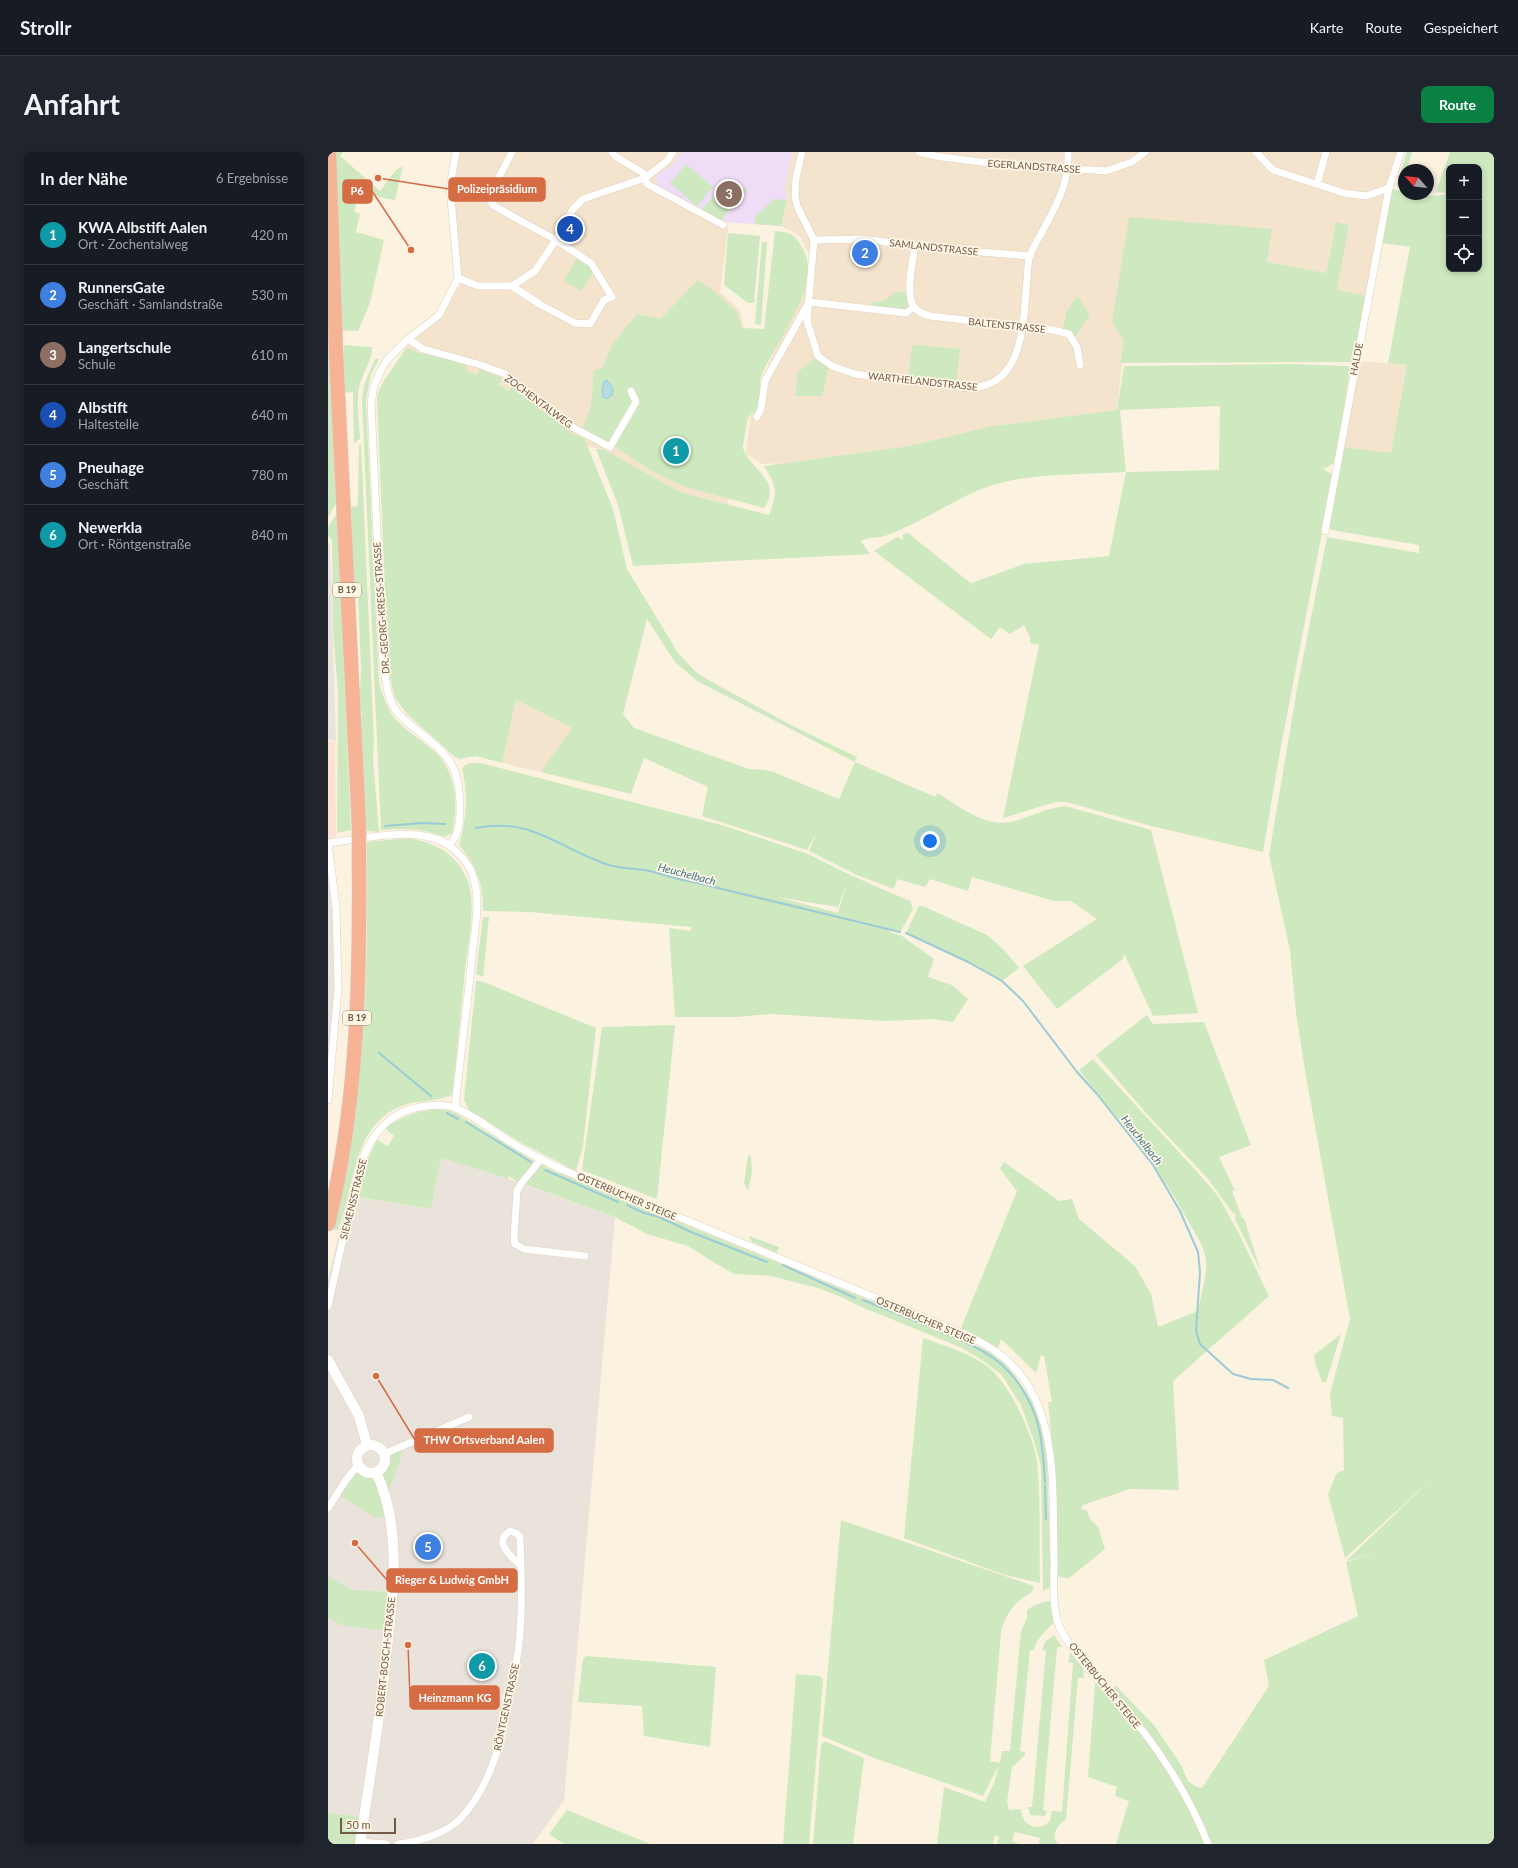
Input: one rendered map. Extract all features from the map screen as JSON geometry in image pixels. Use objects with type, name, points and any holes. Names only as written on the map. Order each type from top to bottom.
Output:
[{"type":"highway","name":"B 19","points":[[328,1224],[336,1189],[350,1094],[358,990],[360,941],[359,827],[336,353],[329,152]]},
{"type":"highway","name":"B 19","points":[[328,1193],[345,1133]]},
{"type":"street","points":[[456,152],[450,193],[458,278],[478,286],[512,286],[535,271],[556,240],[573,209],[583,199],[645,178],[668,160],[673,152]]},
{"type":"street","points":[[512,152],[497,181],[490,200],[494,206],[556,240],[591,263],[612,297],[604,300],[590,324],[575,323],[541,305],[512,286]]},
{"type":"street","points":[[612,152],[615,156],[643,172],[647,184],[723,225]]},
{"type":"street","points":[[802,152],[796,178],[795,196],[797,206],[814,240]]},
{"type":"street","name":"EGERLANDSTRASSE","points":[[919,152],[935,156],[980,162],[1106,171],[1132,162],[1145,152]]},
{"type":"street","name":"WARTHELANDSTRASSE","points":[[814,240],[807,321],[818,356],[832,366],[855,374],[908,382],[982,388],[998,379],[1009,368],[1017,353],[1022,328],[1030,256],[1064,189],[1068,168],[1068,152]]},
{"type":"street","points":[[1256,152],[1273,170],[1344,193],[1366,196],[1389,188]]},
{"type":"street","points":[[1317,184],[1326,152]]},
{"type":"street","name":"HALDE","points":[[1325,531],[1389,188],[1401,152]]},
{"type":"street","name":"SAMLANDSTRASSE","points":[[814,240],[863,239],[915,246],[1030,256]]},
{"type":"street","points":[[757,417],[765,382],[809,302],[906,313],[914,307],[910,297],[915,246]]},
{"type":"street","name":"DR.-GEORG-KRESS-STRASSE","points":[[449,845],[455,839],[460,817],[458,777],[453,765],[440,749],[404,719],[394,708],[389,695],[383,666],[371,403],[374,386],[380,372],[408,339],[439,315],[458,278]]},
{"type":"street","name":"BALTENSTRASSE","points":[[914,307],[920,313],[930,316],[1022,328],[1053,330],[1069,334],[1077,347],[1080,365]]},
{"type":"street","name":"ZOCHENTALWEG","points":[[408,339],[423,350],[481,365],[505,374],[574,428],[610,447],[636,402],[631,391]]},
{"type":"street","points":[[328,1100],[338,988],[336,907],[328,843],[380,836],[410,834],[434,838],[449,845],[463,858],[474,878],[477,902],[455,1108]]},
{"type":"street","name":"SIEMENSSTRASSE","points":[[328,1306],[358,1172],[372,1137],[381,1126],[405,1111],[431,1106],[455,1108]]},
{"type":"street","name":"OSTERBUCHER STEIGE","points":[[455,1108],[540,1159],[622,1195],[969,1336],[996,1351],[1008,1362],[1021,1376],[1031,1392],[1040,1410],[1048,1432],[1053,1495],[1054,1586],[1056,1615],[1059,1624],[1066,1638],[1093,1674],[1121,1704],[1158,1751],[1194,1811],[1208,1844]]},
{"type":"street","points":[[540,1159],[536,1167],[519,1187],[514,1239],[516,1244],[524,1249],[585,1256]]},
{"type":"street","points":[[328,1360],[359,1416],[367,1445]]},
{"type":"street","points":[[384,1454],[469,1418]]},
{"type":"street","points":[[367,1445],[378,1446],[384,1454],[383,1465],[376,1472],[366,1472],[358,1465],[358,1453],[367,1445]]},
{"type":"street","points":[[328,1508],[346,1480],[358,1465]]},
{"type":"street","name":"ROBERT-BOSCH-STRASSE","points":[[360,1843],[383,1685],[394,1567],[391,1527],[386,1498],[376,1472]]},
{"type":"street","name":"RÖNTGENSTRASSE","points":[[398,1844],[408,1843],[443,1830],[461,1819],[479,1794],[493,1766],[506,1717],[520,1642],[521,1566]]},
{"type":"street","points":[[360,1843],[386,1844]]},
{"type":"shaded area","points":[[459,152],[682,152],[672,165],[657,176],[701,210],[728,228],[720,292],[740,310],[743,325],[744,335],[728,504],[680,492],[603,449],[580,446],[499,383],[467,371],[424,362],[403,349],[440,318],[462,282],[453,191]]},
{"type":"shaded area","points":[[682,152],[792,152],[785,188],[787,200],[781,226],[724,222],[657,186],[656,176],[672,165]]},
{"type":"shaded area","points":[[792,152],[1403,152],[1390,189],[1370,297],[1337,290],[1349,225],[1336,222],[1326,273],[1266,262],[1272,229],[1112,322],[1124,341],[1120,363],[1122,363],[1117,410],[992,426],[909,446],[785,463],[762,464],[746,454],[750,419],[762,378],[813,268],[809,254],[799,235],[781,226],[787,200],[784,188]]},
{"type":"shaded area","points":[[1358,361],[1407,365],[1391,454],[1343,447]]},
{"type":"shaded area","points":[[328,543],[330,546],[336,741],[328,740]]},
{"type":"shaded area","points":[[516,700],[572,728],[563,744],[541,772],[502,763]]},
{"type":"shaded area","points":[[328,742],[335,742],[336,838],[328,839]]},
{"type":"shaded area","points":[[328,870],[339,985],[328,1083]]},
{"type":"shaded area","points":[[441,1158],[509,1179],[615,1217],[564,1800],[533,1844],[328,1844],[328,1279],[348,1196],[431,1209]]},
{"type":"green space","points":[[332,152],[343,152],[340,156],[380,191],[396,170],[403,166],[395,200],[359,193],[354,212],[360,214],[356,232],[384,240],[370,303],[358,331],[338,330]]},
{"type":"green space","points":[[1407,152],[1412,152],[1409,164],[1403,164]]},
{"type":"green space","points":[[1450,152],[1494,152],[1494,1844],[1116,1844],[1129,1801],[1115,1796],[1117,1787],[1088,1777],[1096,1682],[1108,1690],[1116,1686],[1154,1725],[1181,1765],[1188,1781],[1197,1787],[1202,1788],[1269,1686],[1264,1660],[1358,1616],[1346,1562],[1378,1552],[1346,1561],[1434,1477],[1345,1558],[1328,1494],[1337,1473],[1344,1470],[1343,1418],[1332,1416],[1330,1394],[1350,1319],[1306,1076],[1296,1013],[1290,950],[1269,855],[1298,683],[1327,537],[1419,553],[1419,545],[1337,531],[1330,529],[1329,522],[1343,447],[1391,453],[1407,365],[1388,363],[1410,247],[1382,243],[1391,189],[1398,190],[1398,200],[1434,200],[1434,196],[1446,194],[1446,272],[1482,272],[1482,164],[1446,164],[1446,193],[1436,192]]},
{"type":"green space","points":[[686,164],[713,187],[697,206],[670,183]]},
{"type":"green space","points":[[724,185],[748,189],[728,211],[722,221],[701,210]]},
{"type":"green space","points":[[774,199],[787,200],[781,226],[754,224],[755,217]]},
{"type":"green space","points":[[1129,217],[1272,229],[1267,262],[1326,273],[1336,222],[1349,225],[1337,290],[1367,296],[1354,362],[1120,363],[1124,341],[1112,322]]},
{"type":"green space","points":[[775,231],[789,233],[795,237],[803,249],[808,263],[807,279],[802,296],[795,314],[767,363],[761,377],[759,403],[757,408],[748,418],[743,448],[746,455],[768,483],[770,490],[769,499],[764,508],[685,487],[657,474],[613,446],[582,431],[591,405],[594,370],[602,369],[613,343],[637,314],[660,319],[698,280],[715,292],[737,312],[742,328],[764,329]]},
{"type":"green space","points":[[728,233],[760,236],[754,303],[748,303],[724,285]]},
{"type":"green space","points":[[762,242],[767,242],[761,325],[755,324]]},
{"type":"green space","points":[[577,257],[589,264],[594,271],[582,291],[564,281]]},
{"type":"green space","points":[[895,292],[907,293],[907,298],[911,306],[906,311],[870,308],[871,302],[884,301]]},
{"type":"green space","points":[[1077,296],[1090,315],[1075,337],[1063,330],[1066,313]]},
{"type":"green space","points":[[328,345],[336,504],[328,517]]},
{"type":"green space","points":[[344,345],[372,347],[369,363],[362,377],[359,388],[358,406],[360,438],[354,444],[353,392],[342,393]]},
{"type":"green space","points":[[912,345],[960,349],[956,384],[908,379]]},
{"type":"green space","points":[[408,348],[416,352],[466,364],[467,371],[477,375],[479,369],[502,378],[499,384],[509,391],[513,384],[573,434],[584,438],[613,509],[627,569],[678,653],[696,672],[708,680],[791,725],[857,757],[855,762],[935,797],[937,793],[974,815],[984,819],[1004,823],[1015,821],[1046,810],[1065,806],[1151,830],[1198,1013],[1153,1016],[1124,953],[1123,959],[1057,1009],[1023,966],[1097,919],[1071,901],[1054,901],[972,877],[968,891],[930,879],[925,887],[897,879],[894,889],[857,875],[809,851],[817,832],[807,850],[702,816],[708,787],[644,758],[631,794],[541,772],[572,728],[516,700],[502,763],[476,756],[460,759],[455,757],[407,714],[395,698],[388,669],[377,397],[386,377]],"holes":[[[647,619],[675,662],[697,681],[855,762],[839,799],[771,771],[749,769],[634,728],[623,714]]]},
{"type":"green space","points":[[816,357],[829,367],[822,396],[795,396],[798,372]]},
{"type":"green space","points":[[375,359],[379,359],[371,374],[366,400],[379,683],[386,703],[397,721],[433,750],[447,767],[454,788],[455,811],[452,833],[445,837],[413,829],[381,830],[362,400],[364,385]]},
{"type":"green space","points":[[1292,364],[1350,367],[1335,462],[1328,467],[1322,468],[1333,475],[1279,757],[1263,852],[1151,826],[1067,802],[1056,802],[1003,818],[1039,645],[1030,643],[1030,637],[1024,625],[1010,634],[1000,627],[991,639],[874,551],[897,537],[903,540],[903,534],[908,533],[983,593],[971,583],[1024,564],[1109,556],[1126,472],[1034,477],[981,489],[896,532],[861,541],[870,554],[633,566],[618,505],[596,449],[603,449],[680,492],[769,515],[774,501],[775,490],[772,479],[764,466],[909,446],[992,426],[1117,410],[1124,366]],"holes":[[[1220,406],[1219,470],[1126,472],[1120,410]]]},
{"type":"green space","points":[[361,444],[374,741],[373,759],[379,832],[367,831],[360,727],[362,714],[359,707],[361,670],[358,595],[353,587],[351,507],[357,506],[359,445]]},
{"type":"green space","points":[[337,513],[351,830],[337,833],[338,692],[333,632],[332,540],[328,536],[328,527]]},
{"type":"green space","points":[[469,763],[481,763],[725,826],[808,854],[850,875],[910,901],[913,909],[901,931],[886,928],[890,932],[902,936],[934,959],[928,977],[952,985],[968,999],[953,1022],[931,1019],[886,1021],[771,1014],[737,1017],[675,1017],[669,928],[691,931],[691,927],[530,912],[483,911],[482,892],[478,875],[475,868],[459,845],[464,826],[466,806],[462,768]],"holes":[[[847,883],[838,913],[777,897],[838,907]]]},
{"type":"green space","points":[[410,838],[429,843],[451,856],[462,870],[470,888],[472,911],[470,936],[452,1095],[438,1099],[410,1103],[397,1108],[382,1118],[371,1130],[363,1145],[357,1162],[338,1230],[333,1230],[350,1144],[361,1058],[366,977],[367,842]]},
{"type":"green space","points":[[919,906],[923,906],[987,935],[1004,950],[1019,968],[1002,981],[967,962],[906,933]]},
{"type":"green space","points":[[483,917],[489,917],[483,977],[476,974]]},
{"type":"green space","points":[[476,981],[481,981],[596,1028],[583,1146],[576,1171],[523,1144],[469,1110],[464,1100]]},
{"type":"green space","points":[[1147,1015],[1153,1024],[1204,1022],[1251,1145],[1219,1157],[1235,1191],[1232,1191],[1242,1218],[1244,1218],[1261,1272],[1235,1219],[1236,1215],[1232,1212],[1209,1180],[1147,1114],[1096,1055]]},
{"type":"green space","points":[[675,1025],[657,1199],[582,1170],[602,1027]]},
{"type":"green space","points":[[1093,1059],[1218,1196],[1238,1232],[1269,1296],[1173,1381],[1179,1490],[1130,1489],[1083,1505],[1081,1509],[1087,1511],[1090,1519],[1098,1527],[1105,1549],[1068,1579],[1058,1576],[1056,1486],[1048,1402],[1052,1402],[1044,1356],[1041,1355],[1036,1373],[1001,1339],[998,1348],[961,1328],[1017,1191],[1000,1169],[1004,1162],[1059,1201],[1072,1199],[1079,1219],[1135,1266],[1151,1294],[1158,1327],[1198,1311],[1206,1269],[1204,1250],[1200,1241],[1163,1179],[1079,1070]]},
{"type":"green space","points":[[436,1109],[451,1111],[459,1115],[532,1160],[554,1171],[945,1331],[991,1353],[1005,1364],[1016,1377],[1031,1400],[1044,1433],[1047,1457],[1051,1587],[1043,1591],[1041,1466],[1021,1405],[1001,1374],[960,1347],[859,1306],[841,1297],[821,1289],[771,1276],[734,1274],[688,1246],[647,1234],[615,1217],[516,1181],[508,1175],[509,1179],[441,1158],[431,1209],[357,1197],[363,1169],[377,1140],[388,1146],[394,1136],[385,1128],[409,1115]]},
{"type":"green space","points":[[751,1155],[752,1172],[748,1191],[744,1183],[748,1156]]},
{"type":"green space","points":[[749,1236],[779,1247],[777,1253],[752,1242]]},
{"type":"green space","points":[[1341,1334],[1326,1382],[1322,1382],[1315,1363],[1314,1355]]},
{"type":"green space","points":[[923,1338],[962,1352],[984,1364],[993,1371],[1010,1394],[1025,1422],[1035,1450],[1037,1461],[1040,1583],[1005,1575],[904,1538]]},
{"type":"green space","points":[[402,1448],[400,1461],[386,1498],[389,1515],[376,1518],[337,1494],[358,1465],[366,1472],[376,1472],[383,1465],[384,1454]]},
{"type":"green space","points":[[841,1520],[1034,1586],[1032,1592],[1020,1600],[1008,1614],[1001,1632],[990,1761],[1000,1763],[1002,1751],[1010,1751],[1021,1631],[1027,1618],[1027,1610],[1033,1606],[1052,1601],[1055,1621],[1045,1631],[1035,1645],[1034,1650],[1030,1650],[1020,1751],[1025,1752],[1025,1755],[1012,1767],[1007,1802],[1009,1810],[1021,1809],[1022,1815],[1027,1823],[1036,1827],[1045,1825],[1050,1821],[1052,1811],[1062,1812],[1073,1663],[1068,1662],[1071,1651],[1083,1667],[1084,1678],[1078,1678],[1066,1819],[1060,1824],[1055,1833],[1058,1844],[1039,1844],[1040,1838],[1015,1832],[1012,1841],[1019,1844],[997,1844],[999,1837],[995,1835],[993,1844],[937,1844],[944,1787],[985,1802],[994,1783],[999,1765],[983,1796],[874,1758],[822,1736]]},
{"type":"green space","points":[[328,1576],[352,1590],[390,1592],[386,1631],[341,1625],[328,1617]]},
{"type":"green space","points":[[1054,1635],[1062,1647],[1057,1647],[1043,1810],[1047,1811],[1045,1816],[1030,1815],[1028,1807],[1032,1807],[1046,1651],[1042,1650],[1045,1642]]},
{"type":"green space","points":[[587,1656],[716,1667],[710,1747],[644,1736],[642,1706],[578,1702],[583,1658]]},
{"type":"green space","points":[[796,1674],[820,1676],[823,1680],[809,1844],[783,1844]]},
{"type":"green space","points":[[824,1741],[864,1758],[853,1844],[813,1844],[821,1745]]},
{"type":"green space","points":[[567,1810],[650,1844],[564,1844],[549,1834]]},
{"type":"green space","points":[[328,1813],[361,1817],[357,1844],[328,1844]]},
{"type":"water","points":[[607,380],[613,388],[612,395],[607,399],[603,397],[602,391],[604,381]]},
{"type":"waterway","name":"Heuchelbach","points":[[385,826],[422,823],[445,824]]},
{"type":"waterway","name":"Heuchelbach","points":[[476,828],[512,826],[542,835],[608,865],[651,871],[677,879],[900,932]]},
{"type":"waterway","name":"Heuchelbach","points":[[906,933],[968,962],[1002,981],[1023,1001],[1077,1072],[1097,1094],[1153,1165],[1180,1211],[1198,1252],[1200,1272],[1196,1331],[1200,1344],[1233,1374],[1251,1379],[1273,1380],[1288,1388]]},
{"type":"waterway","points":[[379,1053],[431,1096]]},
{"type":"waterway","points":[[447,1113],[458,1119]]},
{"type":"waterway","points":[[466,1122],[531,1162]]},
{"type":"waterway","points":[[545,1170],[618,1202]]},
{"type":"waterway","points":[[627,1205],[767,1262]]},
{"type":"waterway","points":[[783,1265],[855,1298]]},
{"type":"waterway","points":[[863,1300],[963,1341],[996,1360],[1010,1373],[1022,1389],[1032,1407],[1035,1416],[1040,1432],[1045,1483]]},
{"type":"waterway","points":[[1045,1486],[1046,1519]]},
{"type":"place","name":"Polizeipräsidium","points":[[378,178]]},
{"type":"place","name":"Langertschule","points":[[729,194]]},
{"type":"place","name":"Albstift","points":[[570,229]]},
{"type":"place","name":"P6","points":[[411,250]]},
{"type":"place","name":"RunnersGate","points":[[865,253]]},
{"type":"place","name":"KWA Albstift Aalen","points":[[676,451]]},
{"type":"place","name":"THW Ortsverband Aalen","points":[[376,1376]]},
{"type":"place","name":"Rieger & Ludwig GmbH","points":[[355,1543]]},
{"type":"place","name":"Pneuhage","points":[[428,1547]]},
{"type":"place","name":"Heinzmann KG","points":[[408,1645]]},
{"type":"place","name":"Newerkla","points":[[482,1666]]}]
